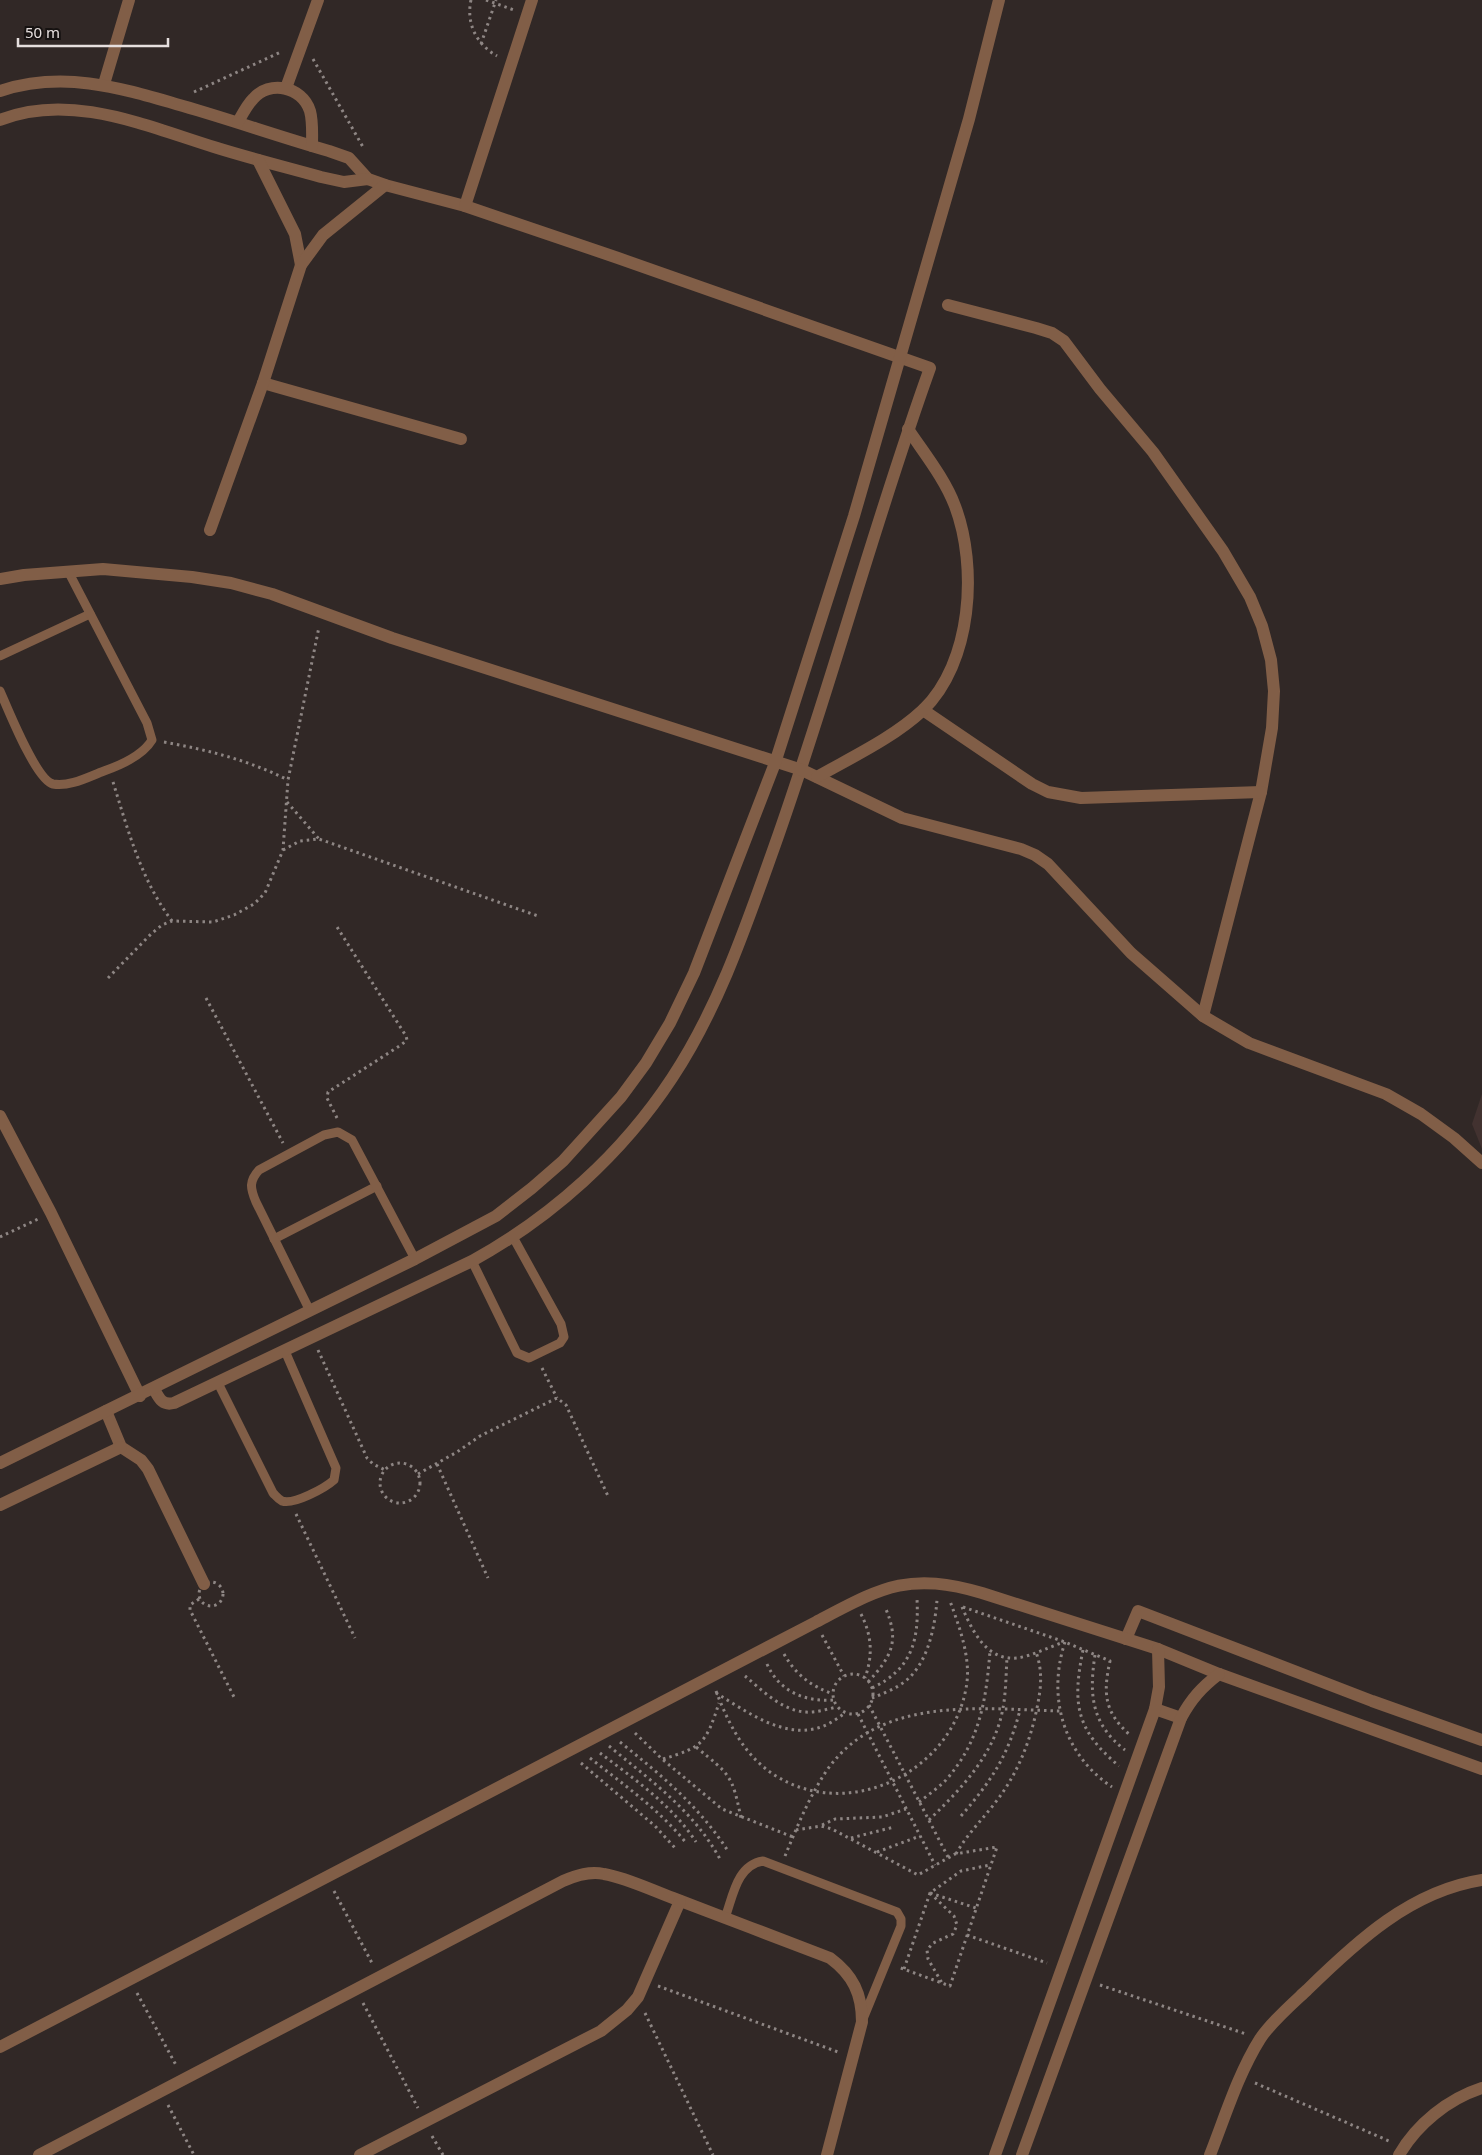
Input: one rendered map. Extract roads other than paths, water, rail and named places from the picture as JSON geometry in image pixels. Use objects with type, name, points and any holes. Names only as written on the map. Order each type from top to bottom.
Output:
[{"type":"street","points":[[104,84],[129,0]]},
{"type":"street","points":[[286,88],[318,0]]},
{"type":"street","points":[[465,206],[532,0]]},
{"type":"street","points":[[0,1463],[140,1396],[415,1259],[496,1216],[563,1161],[596,1127],[646,1063],[670,1023],[694,973],[775,763],[854,516],[969,119],[999,0]]},
{"type":"street","points":[[0,91],[47,81],[104,84],[238,122],[349,158],[368,179],[384,185],[465,206],[628,261],[930,368],[908,429],[802,770],[723,984],[697,1038],[672,1079],[618,1148],[566,1196],[513,1237],[472,1262],[170,1404],[161,1402],[154,1389]]},
{"type":"street","points":[[238,122],[253,99],[262,91],[286,88],[304,100],[310,110],[312,146]]},
{"type":"street","points":[[0,120],[32,111],[71,109],[131,121],[258,160],[344,182],[368,179]]},
{"type":"street","points":[[258,160],[295,234],[301,265]]},
{"type":"street","points":[[210,530],[263,383],[301,265],[323,234],[384,185]]},
{"type":"street","points":[[948,305],[1036,328],[1052,333],[1064,341],[1100,389],[1154,452],[1222,551],[1250,597],[1262,626],[1271,660],[1274,691],[1272,728],[1261,792],[1203,1016]]},
{"type":"street","points":[[263,383],[461,439]]},
{"type":"street","points":[[817,777],[890,734],[923,710],[941,686],[955,659],[967,609],[967,560],[964,538],[954,504],[908,429]]},
{"type":"street","points":[[0,579],[103,569],[192,577],[231,583],[272,594],[392,638],[775,763],[802,770],[902,818],[1021,849],[1036,855],[1060,875],[1131,953],[1175,994],[1203,1016],[1248,1043],[1386,1094],[1421,1114],[1454,1138],[1482,1163]]},
{"type":"street","points":[[923,710],[1020,776],[1048,792],[1063,796],[1081,798],[1261,792]]},
{"type":"street","points":[[0,1116],[140,1396]]},
{"type":"street","points":[[106,1411],[122,1447],[145,1464],[204,1584]]},
{"type":"street","points":[[0,1505],[122,1447]]},
{"type":"street","points":[[0,2047],[852,1603],[889,1587],[916,1582],[941,1583],[975,1591],[1158,1649],[1219,1674],[1482,1769]]},
{"type":"street","points":[[1126,1639],[1138,1612],[1372,1701],[1482,1740]]},
{"type":"street","points":[[995,2155],[1155,1709],[1159,1687],[1158,1649]]},
{"type":"street","points":[[1022,2155],[1181,1718],[1192,1698],[1203,1686],[1219,1674]]},
{"type":"street","points":[[1155,1709],[1181,1718]]},
{"type":"street","points":[[38,2155],[576,1875],[590,1873],[604,1874],[680,1901],[830,1958],[842,1967],[852,1979],[859,1992],[862,2022],[828,2155]]},
{"type":"street","points":[[1210,2155],[1260,2038],[1325,1972],[1362,1939],[1396,1913],[1442,1890],[1481,1881]]},
{"type":"street","points":[[360,2155],[601,2031],[627,2010],[638,1997],[680,1901]]},
{"type":"street","points":[[1401,2151],[1422,2125],[1438,2111],[1459,2098],[1482,2088]]},
{"type":"lane","points":[[0,691],[32,760],[45,780],[52,784],[70,784],[109,769],[140,753],[148,747],[152,740],[147,723],[68,571]]},
{"type":"lane","points":[[0,656],[90,614]]},
{"type":"lane","points":[[310,1311],[256,1202],[250,1185],[252,1177],[259,1170],[330,1132],[338,1132],[346,1136],[356,1147],[415,1259]]},
{"type":"lane","points":[[274,1239],[377,1186]]},
{"type":"lane","points":[[472,1262],[517,1353],[529,1358],[560,1343],[564,1338],[563,1331],[513,1237]]},
{"type":"lane","points":[[218,1383],[273,1493],[283,1501],[290,1502],[329,1485],[334,1480],[336,1474],[334,1461],[285,1351]]},
{"type":"lane","points":[[725,1918],[742,1873],[747,1866],[763,1861],[897,1912],[901,1919],[901,1926],[862,2022]]}]
